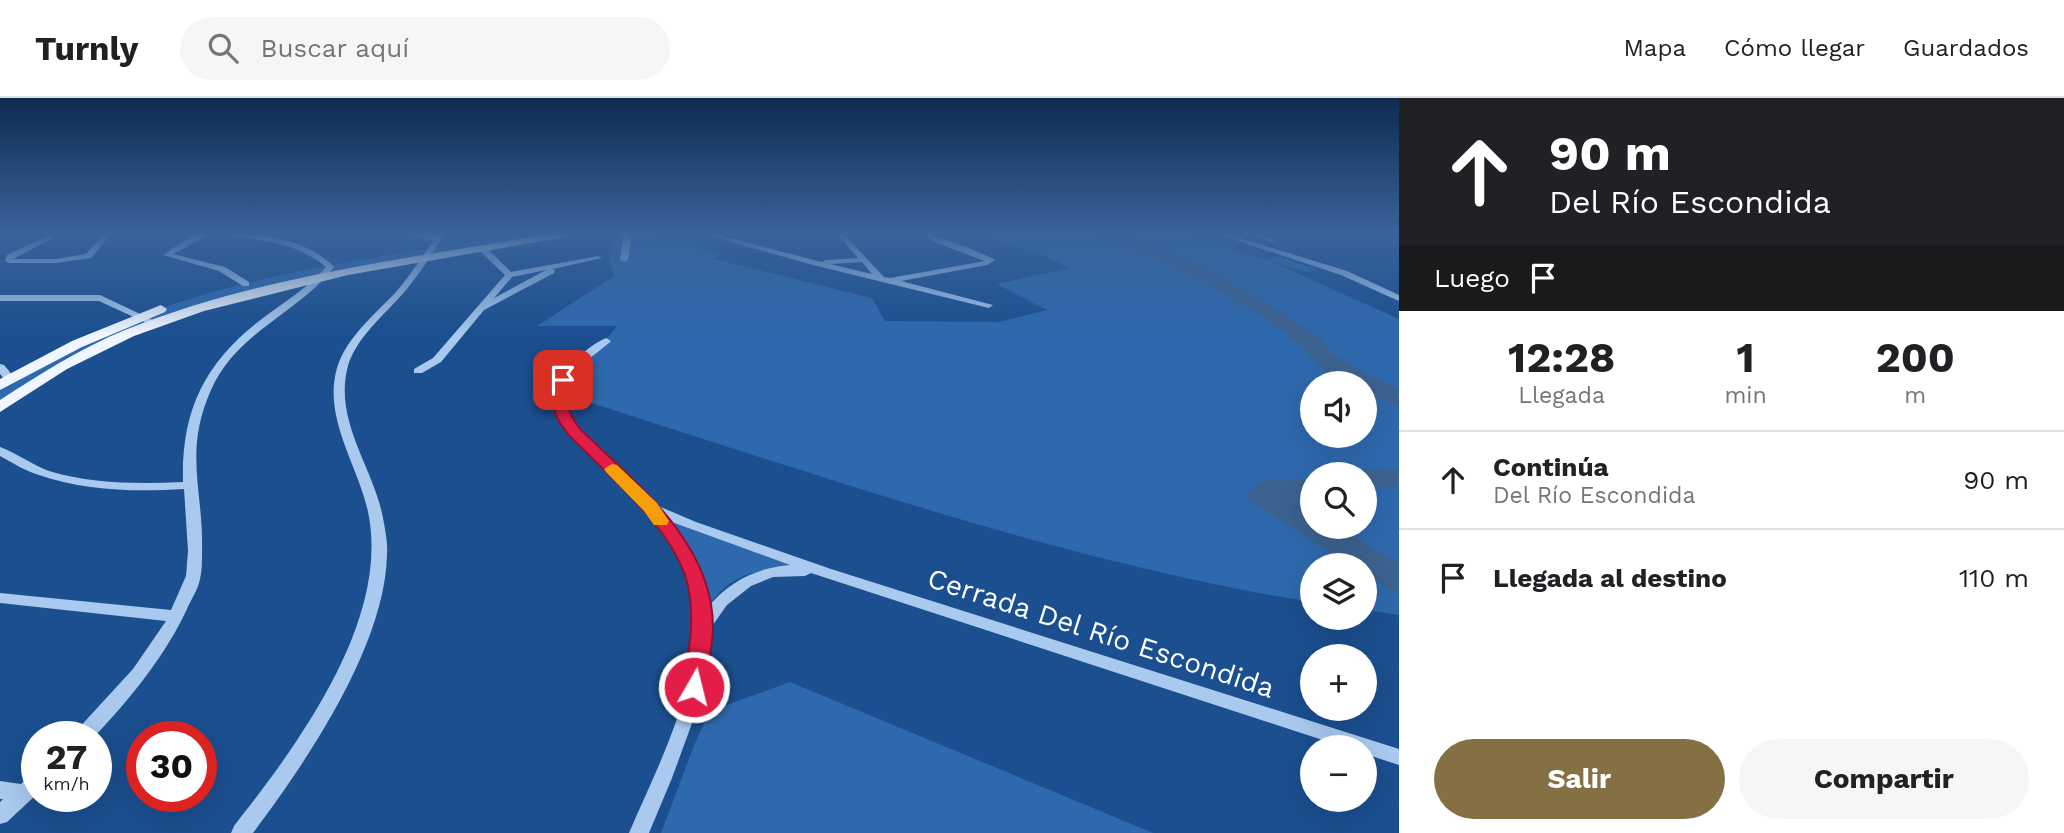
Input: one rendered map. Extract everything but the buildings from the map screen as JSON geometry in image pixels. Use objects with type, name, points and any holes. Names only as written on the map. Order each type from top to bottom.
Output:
[{"type":"main road","points":[[0,407],[45,376],[154,323],[242,294],[345,267]]},
{"type":"main road","points":[[5,382],[77,344],[140,316],[246,284],[326,272]]},
{"type":"street","points":[[215,267],[246,284]]},
{"type":"street","points":[[97,721],[123,694],[157,650],[177,616],[193,578],[194,547],[187,459],[190,431],[206,389],[218,367],[259,325],[326,272],[324,267]]},
{"type":"street","points":[[241,833],[269,799],[330,705],[376,589],[381,552],[377,519],[345,425],[339,386],[343,368],[364,331],[400,292],[418,267]]},
{"type":"street","points":[[501,267],[509,275]]},
{"type":"street","points":[[418,371],[437,360],[509,275],[548,267]]},
{"type":"street","points":[[476,312],[556,267]]},
{"type":"street","points":[[833,267],[989,305]]},
{"type":"street","points":[[870,267],[885,280]]},
{"type":"street","points":[[885,280],[957,267]]},
{"type":"street","points":[[1326,267],[1399,298]]},
{"type":"street","points":[[0,298],[100,298],[154,323]]},
{"type":"street","points":[[606,341],[563,380],[559,404],[564,417],[575,432],[650,507],[684,554],[700,596],[702,629],[694,687],[682,725],[639,833]]},
{"type":"street","points":[[0,367],[5,382]]},
{"type":"street","points":[[0,452],[41,472],[65,478],[140,487],[189,485]]},
{"type":"street","name":"Cerrada Del Río Escondida","points":[[650,507],[670,517],[826,573],[1399,757]]},
{"type":"street","name":"Cerrada Del Río Escondida","points":[[702,629],[720,602],[748,579],[791,569],[826,573]]},
{"type":"street","points":[[0,598],[177,616]]},
{"type":"street","points":[[0,790],[21,788]]},
{"type":"street","points":[[0,815],[21,796]]},
{"type":"shaded area","points":[[320,267],[382,267],[268,288],[118,340],[0,407],[0,385],[107,331],[189,299]]},
{"type":"shaded area","points":[[611,267],[748,267],[872,298],[885,321],[999,322],[1047,310],[997,284],[1067,267],[1284,267],[1399,319],[1399,615],[1377,612],[1377,553],[1300,553],[1300,600],[1216,584],[1121,563],[932,511],[559,393],[569,374],[617,326],[537,326],[614,276]]},
{"type":"shaded area","points":[[1291,267],[1311,267],[1319,270],[1306,272]]},
{"type":"shaded area","points":[[642,508],[808,569],[776,569],[749,574],[726,587],[704,612],[681,552]]},
{"type":"shaded area","points":[[790,682],[1153,833],[661,833],[710,711]]},
{"type":"waterway","points":[[1190,267],[1223,284],[1309,340],[1326,360],[1358,380],[1399,398]]},
{"type":"waterway","points":[[1377,478],[1399,479]]},
{"type":"waterway","points":[[1300,489],[1269,490],[1262,495],[1300,518]]},
{"type":"waterway","points":[[1334,539],[1399,579]]},
{"type":"slow traffic","points":[[612,469],[650,507],[660,521]]},
{"type":"route","points":[[563,380],[559,404],[564,417],[575,432],[650,507],[684,554],[694,575],[700,596],[702,629],[694,687]]}]
